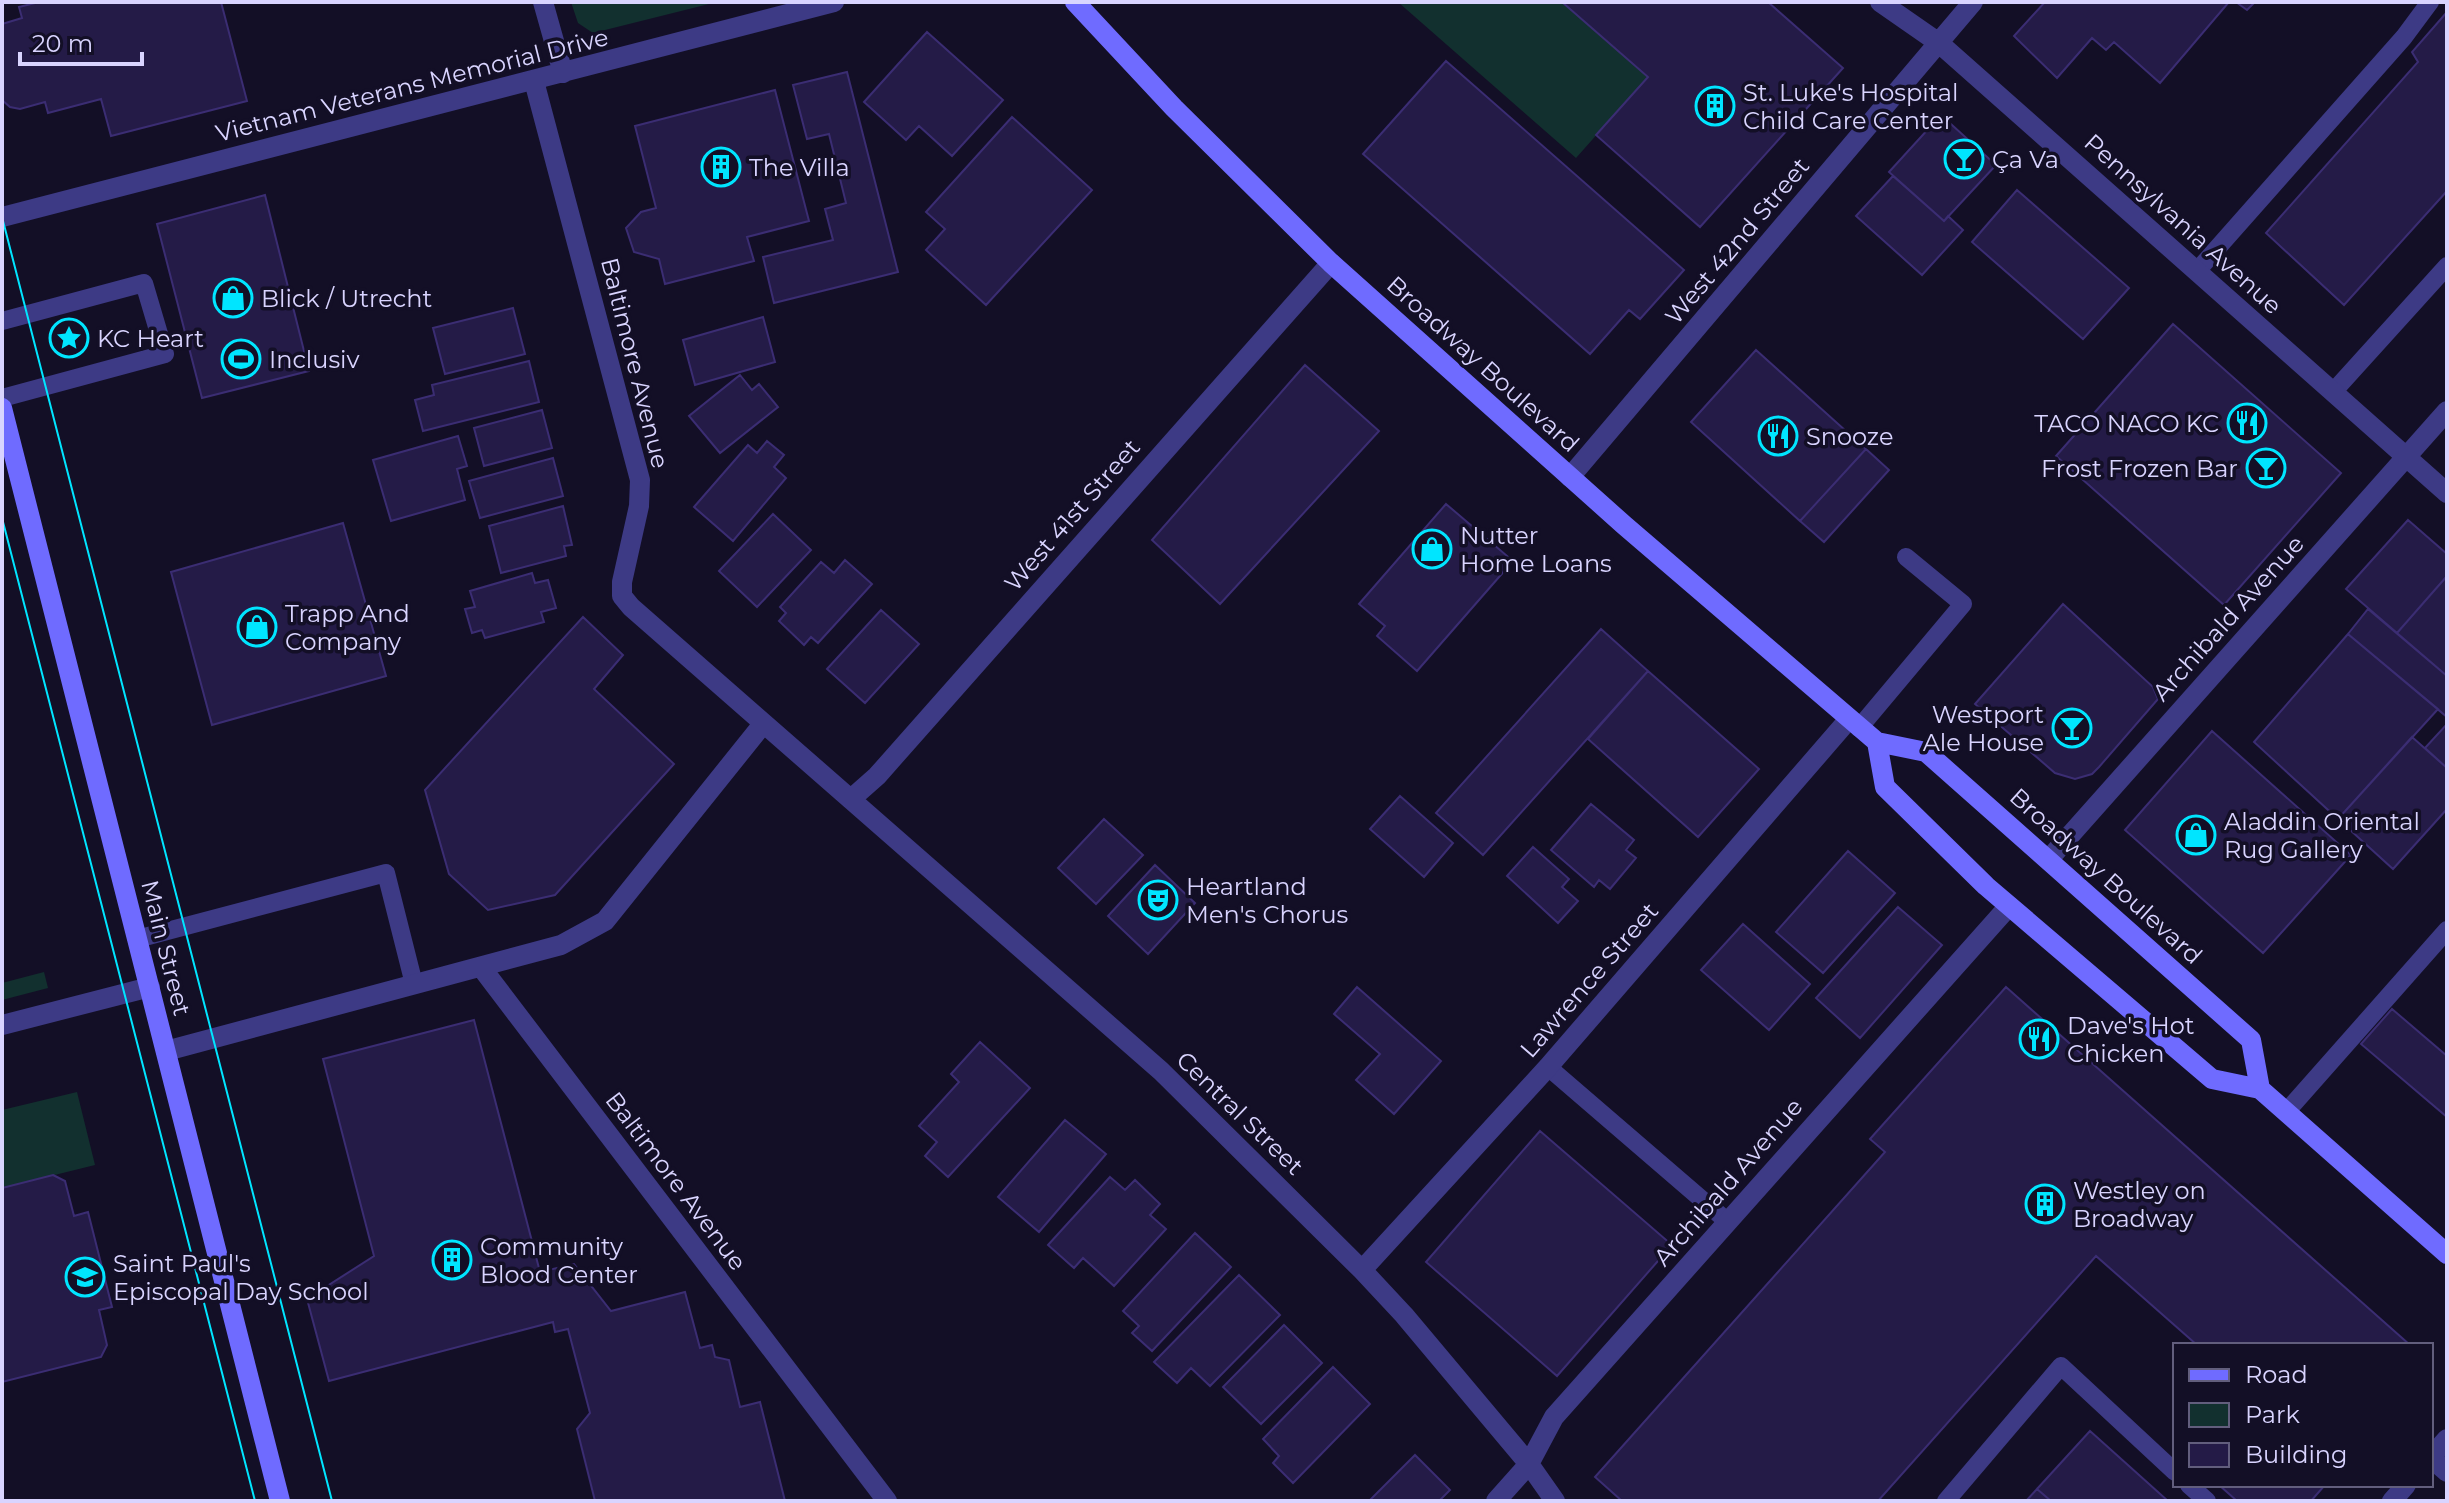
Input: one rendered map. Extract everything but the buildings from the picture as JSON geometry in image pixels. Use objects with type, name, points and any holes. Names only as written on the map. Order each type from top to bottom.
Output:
[{"type":"main road","name":"Broadway Boulevard","points":[[1075,2],[1174,108],[1331,263],[1570,477],[1877,742],[1926,752],[2251,1040],[2260,1089]]},
{"type":"main road","name":"Main Street","points":[[2,408],[280,1501]]},
{"type":"main road","points":[[1877,742],[1885,787],[2009,906],[2212,1079],[2260,1089],[2447,1254]]},
{"type":"street","points":[[543,2],[563,73]]},
{"type":"street","name":"Vietnam Veterans Memorial Drive","points":[[2,217],[834,2]]},
{"type":"street","name":"Pennsylvania Avenue","points":[[1880,2],[1939,43],[2447,493]]},
{"type":"street","name":"West 42nd Street","points":[[1570,477],[1973,2]]},
{"type":"street","name":"Baltimore Avenue","points":[[534,81],[640,480],[639,506],[622,582],[622,596],[851,799]]},
{"type":"street","name":"West 41st Street","points":[[851,799],[898,752],[1331,263]]},
{"type":"street","name":"Archibald Avenue","points":[[2049,859],[2447,411]]},
{"type":"street","points":[[166,1051],[561,945],[605,921],[763,724]]},
{"type":"street","name":"Lawrence Street","points":[[1362,1270],[1854,724]]},
{"type":"street","name":"Central Street","points":[[851,799],[1161,1071],[1362,1270],[1404,1315],[1529,1464],[1555,1501]]},
{"type":"street","name":"Archibald Avenue","points":[[1496,1501],[1529,1464],[1554,1417],[2009,906]]},
{"type":"street","name":"Baltimore Avenue","points":[[481,967],[887,1501]]},
{"type":"street","points":[[2,1025],[150,987]]},
{"type":"street","points":[[2433,1456],[2447,1439]]},
{"type":"lane","points":[[2197,271],[2404,37],[2430,2]]},
{"type":"lane","points":[[2333,392],[2447,266]]},
{"type":"lane","points":[[2,321],[144,283],[165,354],[2,398]]},
{"type":"lane","points":[[1854,724],[1963,604],[1906,557]]},
{"type":"lane","points":[[137,939],[386,873],[414,984]]},
{"type":"lane","points":[[2287,1111],[2447,930]]},
{"type":"lane","points":[[1548,1067],[1728,1222]]},
{"type":"lane","points":[[1946,1501],[2061,1366],[2173,1470]]},
{"type":"lane","points":[[2191,1487],[2207,1501]]},
{"type":"green space","points":[[571,2],[717,2],[593,33],[578,23]]},
{"type":"green space","points":[[1398,2],[1562,2],[1648,77],[1576,158]]},
{"type":"green space","points":[[44,972],[48,988],[2,1000],[2,983]]},
{"type":"green space","points":[[77,1092],[95,1165],[2,1188],[2,1110]]},
{"type":"tram line","points":[[2,217],[332,1501]]},
{"type":"tram line","points":[[2,518],[255,1501]]},
{"type":"place","name":"St. Luke's Hospital Child Care Center","points":[[1715,106]]},
{"type":"place","name":"Ça Va","points":[[1964,159]]},
{"type":"place","name":"The Villa","points":[[721,167]]},
{"type":"place","name":"Blick / Utrecht","points":[[233,298]]},
{"type":"place","name":"KC Heart","points":[[69,338]]},
{"type":"place","name":"Inclusiv","points":[[241,359]]},
{"type":"place","name":"TACO NACO KC","points":[[2247,423]]},
{"type":"place","name":"Snooze","points":[[1778,436]]},
{"type":"place","name":"Frost Frozen Bar","points":[[2266,468]]},
{"type":"place","name":"Nutter Home Loans","points":[[1432,549]]},
{"type":"place","name":"Trapp And Company","points":[[257,627]]},
{"type":"place","name":"Westport Ale House","points":[[2072,728]]},
{"type":"place","name":"Aladdin Oriental Rug Gallery","points":[[2196,835]]},
{"type":"place","name":"Heartland Men's Chorus","points":[[1158,900]]},
{"type":"place","name":"Dave's Hot Chicken","points":[[2039,1039]]},
{"type":"place","name":"Westley on Broadway","points":[[2045,1204]]},
{"type":"place","name":"Community Blood Center","points":[[452,1260]]},
{"type":"place","name":"Saint Paul's Episcopal Day School","points":[[85,1277]]}]
